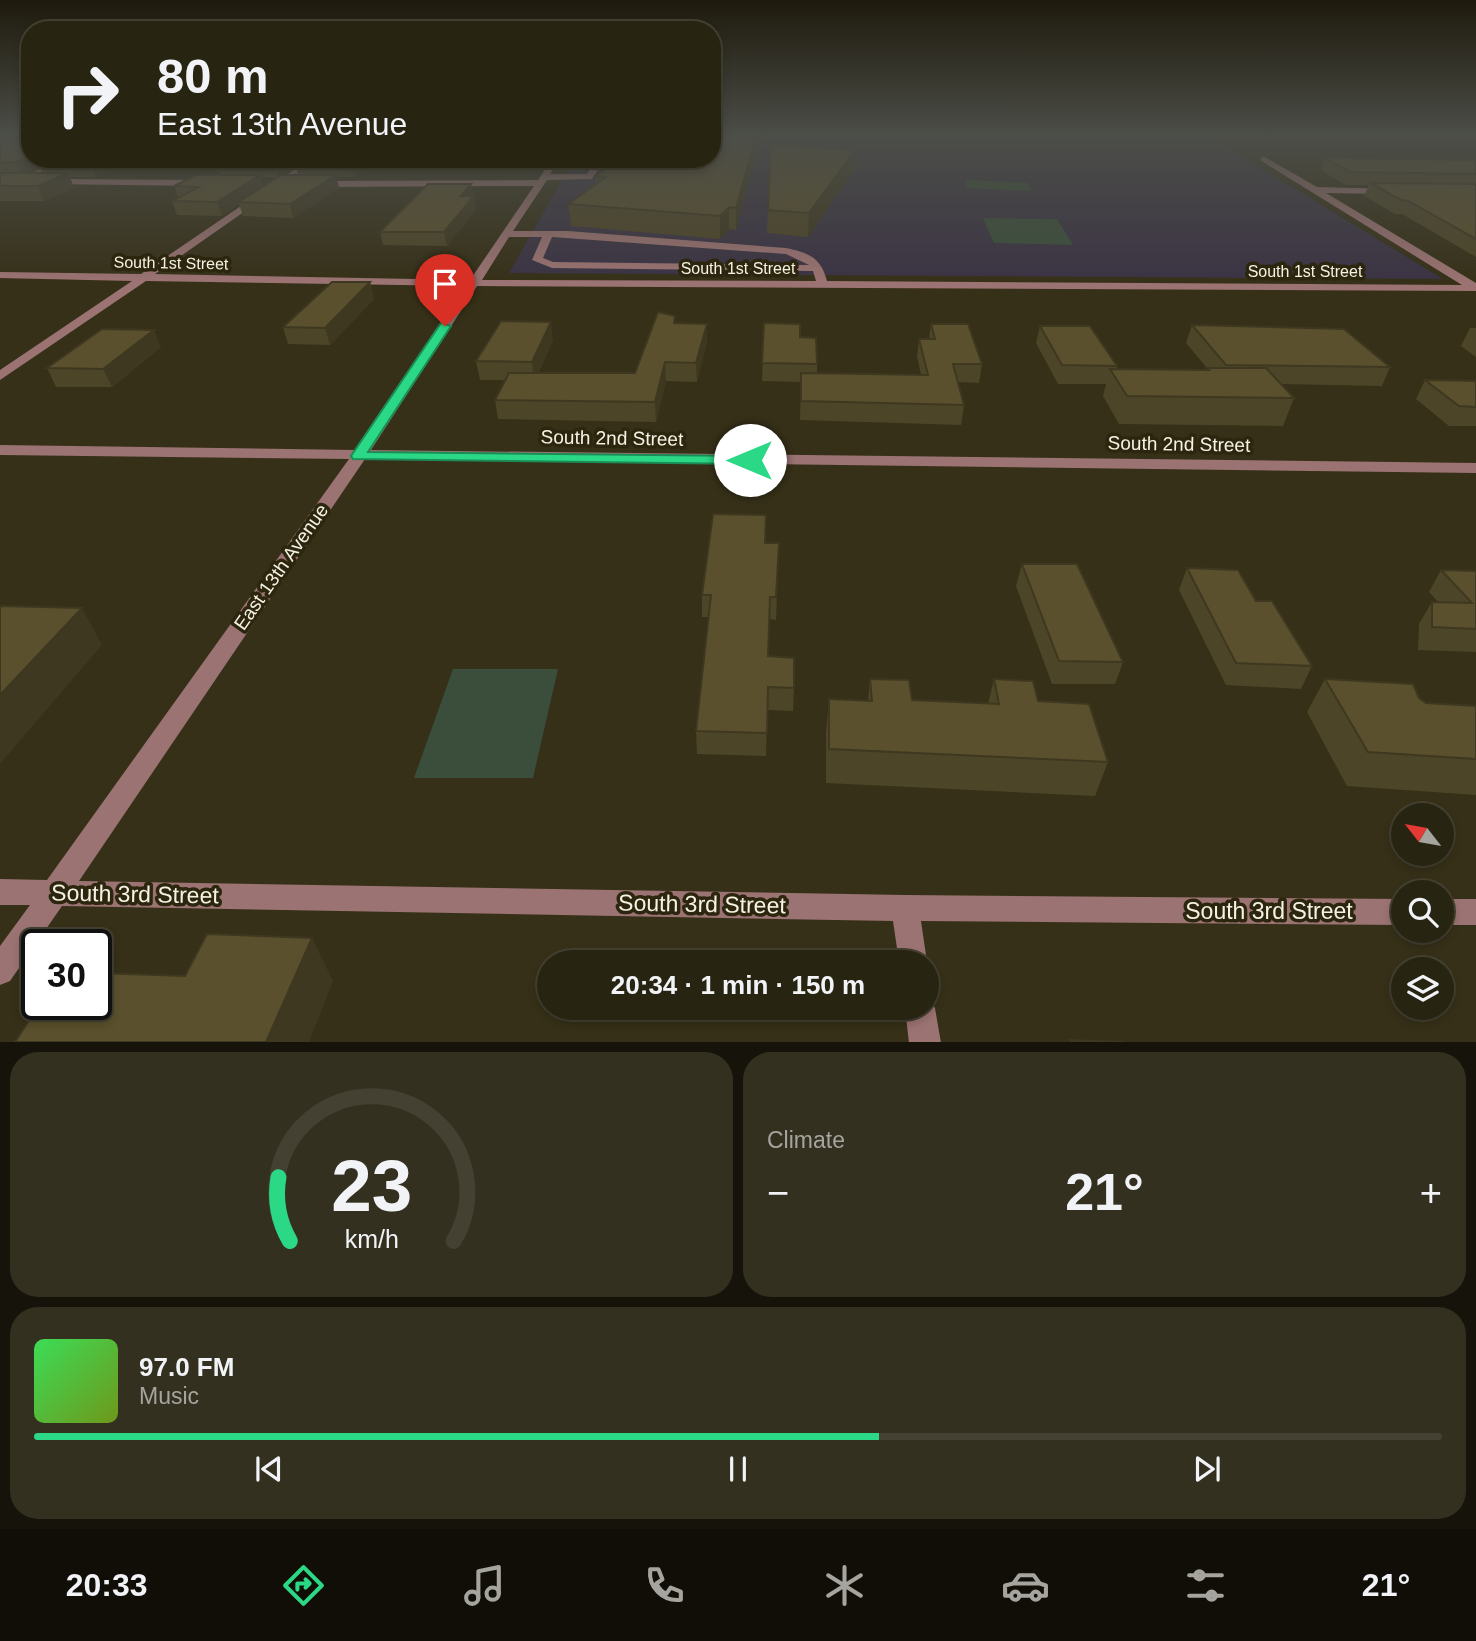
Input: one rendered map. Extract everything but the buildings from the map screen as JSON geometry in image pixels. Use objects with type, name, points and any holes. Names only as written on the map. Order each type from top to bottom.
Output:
[{"type":"street","points":[[0,376],[279,186]]},
{"type":"street","name":"East 13th Avenue","points":[[0,971],[359,456],[538,186]]},
{"type":"street","points":[[1308,186],[1476,288]]},
{"type":"street","points":[[1315,190],[1396,191]]},
{"type":"street","points":[[506,234],[548,234],[786,251],[807,257],[819,268],[822,285]]},
{"type":"street","points":[[548,234],[537,260],[552,265],[819,268]]},
{"type":"street","name":"South 1st Street","points":[[0,275],[474,283],[1476,288]]},
{"type":"street","name":"South 2nd Street","points":[[0,450],[1476,468]]},
{"type":"street","name":"South 3rd Street","points":[[0,892],[905,908],[1391,912]]},
{"type":"street","points":[[905,908],[911,950]]},
{"type":"street","points":[[1454,912],[1476,912]]},
{"type":"street","points":[[922,1020],[925,1042]]},
{"type":"shaded area","points":[[559,186],[1290,186],[1443,279],[509,273]]},
{"type":"green space","points":[[967,186],[1029,186],[1030,191],[967,188]]},
{"type":"green space","points":[[983,218],[1057,219],[1073,245],[994,243]]},
{"type":"green space","points":[[453,669],[558,669],[533,778],[414,778]]},
{"type":"route","points":[[445,326],[359,456],[750,460]]}]
